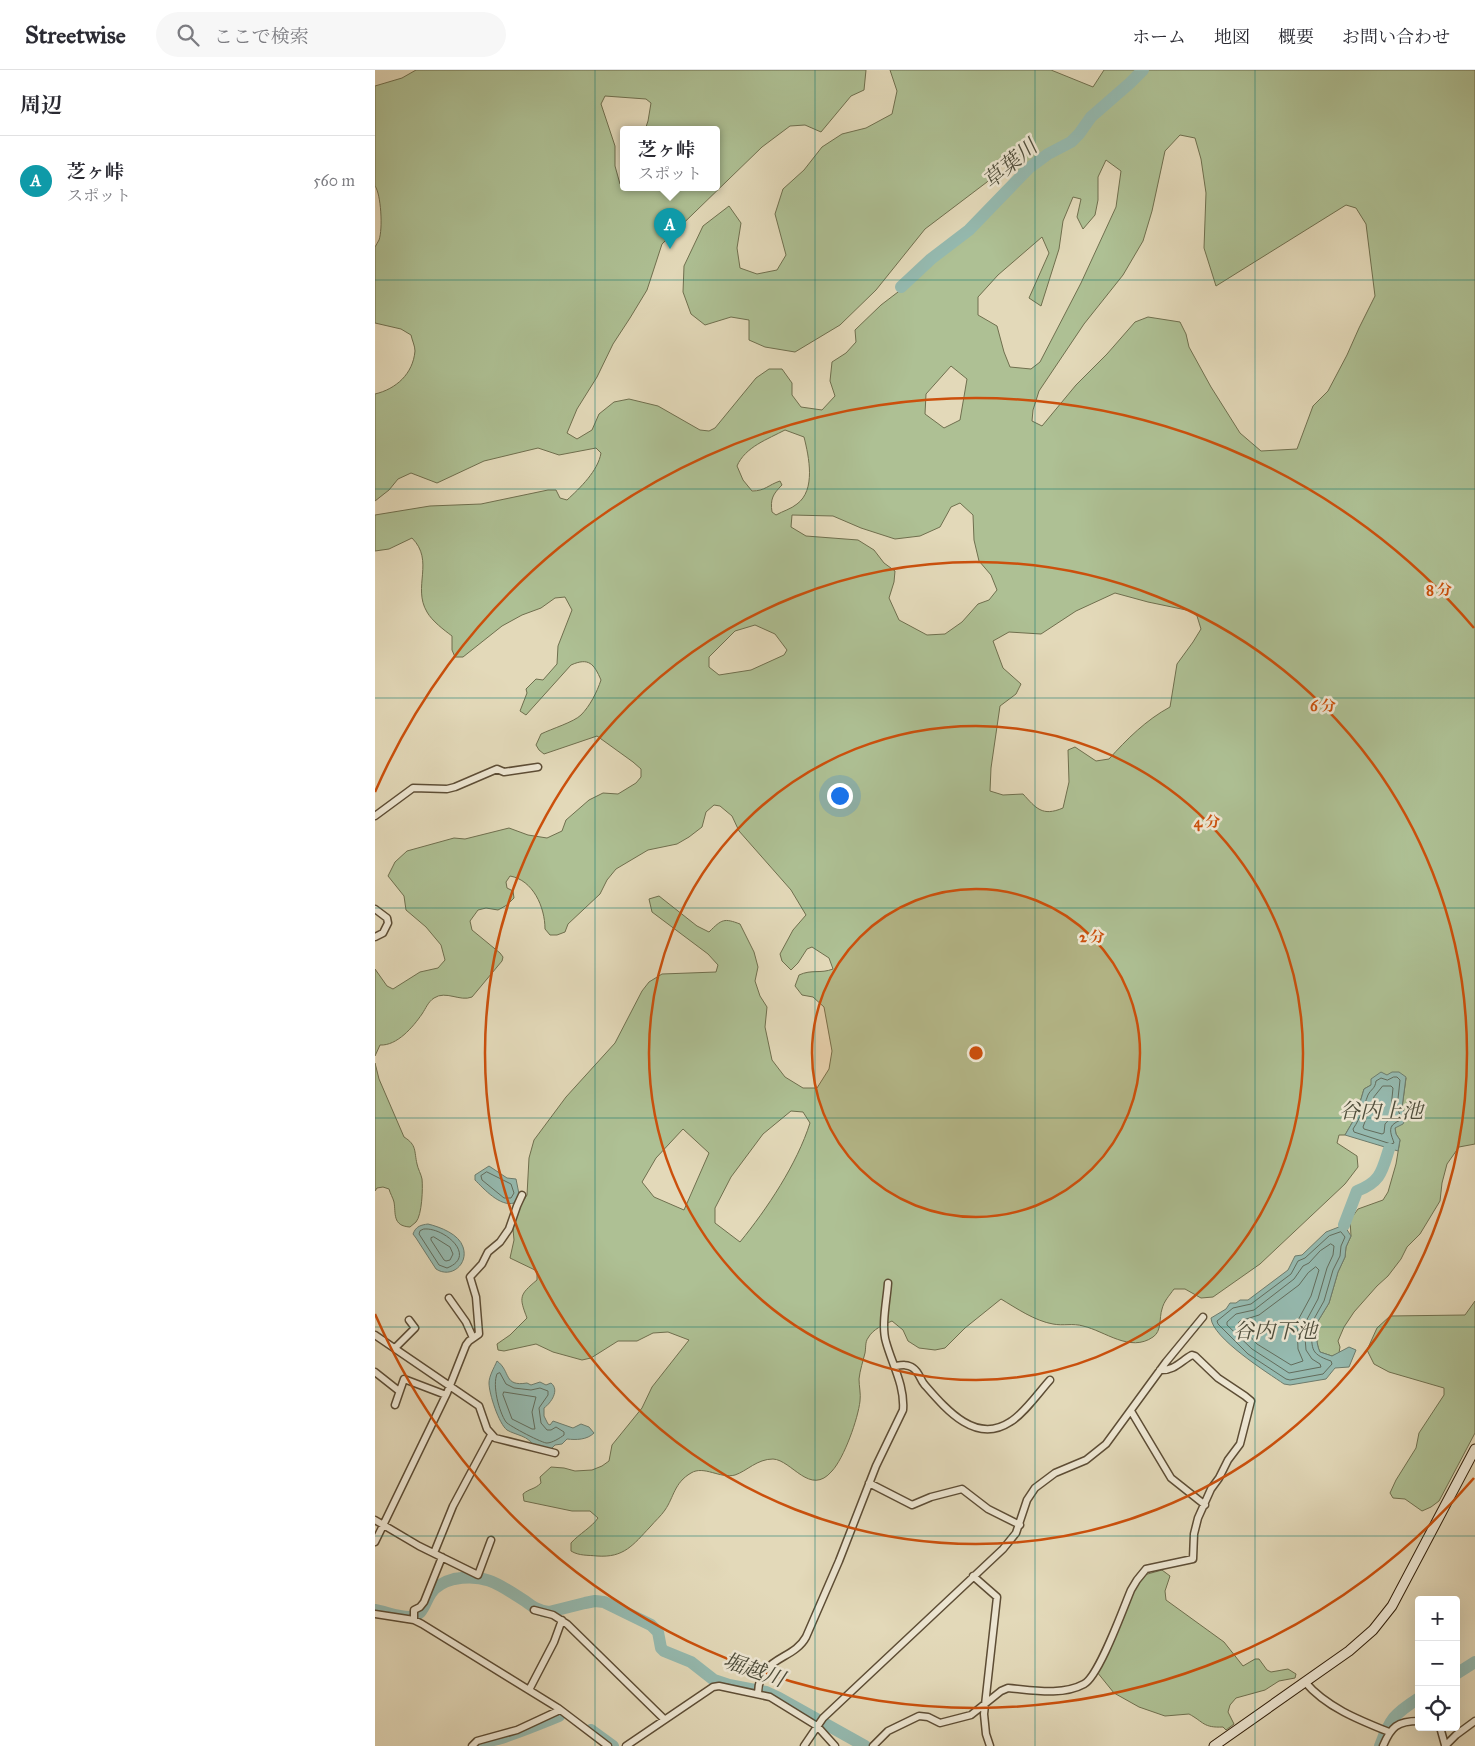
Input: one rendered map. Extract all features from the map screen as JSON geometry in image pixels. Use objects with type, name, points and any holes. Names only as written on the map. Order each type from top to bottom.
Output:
[{"type":"street","points":[[375,816],[413,788],[447,789],[497,769],[505,772],[538,767]]},
{"type":"street","points":[[375,909],[387,918],[388,923],[383,933],[375,937]]},
{"type":"street","points":[[375,1542],[446,1395],[466,1345],[479,1334],[476,1297],[469,1277],[481,1264],[487,1252],[499,1242],[509,1229],[522,1195]]},
{"type":"street","points":[[758,1691],[761,1675],[803,1642],[839,1561],[869,1483],[903,1410],[904,1402],[895,1366],[885,1340],[888,1283]]},
{"type":"street","points":[[449,1298],[466,1322],[473,1338]]},
{"type":"street","points":[[804,1746],[820,1722],[1003,1549],[1016,1533],[1027,1500],[1035,1488],[1055,1473],[1078,1464],[1098,1451],[1203,1317]]},
{"type":"street","points":[[395,1348],[415,1328],[409,1320]]},
{"type":"street","points":[[375,1335],[479,1406],[491,1435],[499,1440],[555,1454]]},
{"type":"street","points":[[873,1746],[888,1731],[919,1716],[928,1717],[940,1723],[975,1713],[1001,1691],[1008,1688],[1055,1691],[1082,1685],[1087,1682],[1097,1668],[1137,1580],[1146,1570],[1172,1562],[1193,1559],[1196,1525],[1208,1494],[1224,1467],[1241,1444],[1251,1402],[1248,1398],[1217,1378],[1195,1356],[1192,1355],[1172,1368],[1160,1370]]},
{"type":"street","points":[[895,1366],[905,1364],[915,1369],[924,1383],[950,1412],[967,1425],[986,1429],[1003,1426],[1015,1419],[1050,1380]]},
{"type":"street","points":[[375,1372],[399,1390]]},
{"type":"street","points":[[395,1405],[404,1379],[446,1395]]},
{"type":"street","points":[[1131,1411],[1171,1478],[1205,1505]]},
{"type":"street","points":[[434,1553],[453,1506],[491,1435]]},
{"type":"street","points":[[1214,1746],[1361,1641],[1392,1606],[1475,1449]]},
{"type":"street","points":[[869,1483],[912,1505],[962,1489],[988,1509],[1020,1525]]},
{"type":"street","points":[[375,1520],[434,1553],[478,1574],[491,1540]]},
{"type":"street","points":[[414,1617],[423,1602],[442,1557]]},
{"type":"street","points":[[973,1576],[997,1597],[984,1722],[990,1746]]},
{"type":"street","points":[[534,1610],[553,1614],[561,1620],[664,1719]]},
{"type":"street","points":[[375,1614],[414,1617],[560,1710],[608,1746]]},
{"type":"street","points":[[529,1690],[554,1642],[561,1620]]},
{"type":"street","points":[[1305,1682],[1315,1694],[1337,1709],[1386,1731]]},
{"type":"street","points":[[626,1746],[713,1686],[719,1686],[758,1691],[820,1722],[835,1746]]},
{"type":"street","points":[[472,1746],[477,1741],[517,1730],[560,1710]]},
{"type":"street","points":[[1441,1731],[1445,1746],[1475,1721]]},
{"type":"street","points":[[1383,1746],[1386,1731],[1403,1723],[1415,1722]]},
{"type":"green space","points":[[416,70],[866,70],[864,90],[851,96],[821,132],[805,125],[790,126],[762,147],[720,188],[720,126],[646,126],[651,103],[646,99],[605,96],[601,104],[615,146],[615,166],[620,191],[717,191],[662,244],[647,290],[613,344],[597,377],[577,409],[567,433],[577,439],[592,430],[599,414],[614,402],[629,399],[658,406],[700,430],[709,431],[715,428],[756,378],[769,369],[782,369],[792,383],[792,395],[801,407],[822,410],[835,396],[830,381],[832,362],[846,353],[856,342],[855,330],[881,305],[958,242],[1020,183],[1017,167],[1002,166],[987,182],[925,229],[876,290],[840,325],[795,352],[765,347],[749,340],[749,320],[731,317],[705,325],[691,314],[683,292],[684,266],[703,226],[729,206],[741,223],[737,248],[740,268],[757,274],[777,270],[786,255],[775,214],[783,189],[804,170],[822,147],[842,134],[866,128],[892,114],[897,91],[890,70],[1051,70],[1093,87],[1104,70],[1475,70],[1475,1144],[1459,1147],[1447,1164],[1440,1201],[1420,1234],[1407,1247],[1401,1259],[1388,1276],[1354,1312],[1344,1327],[1338,1341],[1339,1353],[1332,1356],[1320,1352],[1315,1326],[1329,1303],[1338,1272],[1345,1257],[1346,1247],[1351,1236],[1350,1220],[1358,1209],[1383,1200],[1388,1192],[1400,1140],[1395,1128],[1402,1108],[1406,1078],[1371,1085],[1364,1089],[1356,1116],[1345,1135],[1339,1135],[1337,1143],[1357,1156],[1358,1167],[1345,1184],[1260,1264],[1213,1297],[1201,1298],[1185,1289],[1174,1289],[1163,1306],[1159,1328],[1153,1337],[1135,1343],[1127,1342],[1083,1326],[1057,1325],[1026,1314],[1001,1299],[965,1328],[945,1348],[935,1350],[919,1348],[908,1341],[903,1330],[892,1321],[875,1330],[867,1340],[859,1379],[859,1409],[846,1448],[837,1465],[824,1478],[809,1479],[780,1461],[773,1459],[762,1461],[735,1475],[729,1476],[701,1470],[696,1471],[681,1481],[663,1512],[633,1545],[614,1555],[606,1556],[577,1554],[571,1551],[571,1543],[598,1518],[590,1511],[572,1511],[524,1501],[523,1494],[541,1483],[540,1477],[551,1467],[575,1471],[592,1470],[609,1461],[612,1445],[642,1408],[652,1387],[689,1340],[668,1332],[653,1333],[637,1341],[618,1341],[591,1358],[582,1360],[553,1352],[536,1344],[504,1351],[498,1350],[497,1344],[510,1335],[527,1318],[522,1297],[527,1289],[537,1280],[537,1271],[510,1258],[516,1216],[527,1195],[529,1158],[534,1140],[566,1097],[615,1043],[642,991],[649,982],[662,974],[716,972],[718,965],[708,954],[652,912],[649,899],[659,896],[697,926],[709,932],[723,921],[727,920],[740,924],[754,952],[758,967],[755,981],[760,996],[767,1007],[765,1027],[772,1060],[785,1077],[803,1088],[817,1088],[829,1069],[832,1051],[824,1007],[813,997],[802,995],[795,986],[799,975],[833,969],[829,958],[812,947],[807,949],[791,970],[782,961],[780,954],[793,930],[806,915],[791,890],[739,831],[732,816],[720,806],[714,805],[706,812],[702,827],[689,837],[677,844],[648,850],[616,869],[607,880],[600,894],[568,924],[565,932],[557,935],[550,935],[545,929],[543,912],[531,889],[525,883],[510,876],[506,882],[507,888],[513,891],[514,898],[498,910],[486,908],[478,910],[470,921],[472,930],[500,953],[503,957],[502,961],[472,997],[463,998],[443,995],[434,998],[409,1030],[398,1039],[380,1045],[375,1056],[375,969],[387,986],[393,989],[420,972],[438,968],[445,960],[441,945],[426,927],[406,910],[404,896],[388,876],[395,862],[407,851],[454,838],[465,839],[509,828],[528,835],[547,838],[562,831],[566,820],[589,800],[603,793],[618,794],[636,783],[641,777],[641,769],[597,736],[544,754],[536,745],[541,734],[578,718],[590,703],[601,680],[593,666],[587,662],[571,665],[526,715],[520,711],[527,693],[526,689],[536,679],[543,680],[557,664],[558,646],[572,610],[565,597],[555,598],[541,608],[522,615],[502,626],[463,657],[455,657],[452,650],[452,636],[432,619],[423,603],[423,565],[419,547],[412,538],[389,549],[375,551],[375,515],[430,506],[481,504],[548,490],[556,490],[560,498],[567,500],[583,485],[592,473],[601,453],[596,448],[559,455],[538,448],[484,461],[437,483],[411,473],[398,479],[389,490],[375,501],[375,394],[383,392],[402,379],[411,367],[415,347],[411,335],[401,329],[375,323],[375,247],[379,240],[381,220],[379,196],[375,186],[375,86],[402,78]],"holes":[[[1180,135],[1195,138],[1201,159],[1206,193],[1204,248],[1216,286],[1346,205],[1356,208],[1366,224],[1375,296],[1328,391],[1313,406],[1297,449],[1261,451],[1240,433],[1189,347],[1186,334],[1180,322],[1148,317],[1135,322],[1076,385],[1042,426],[1032,421],[1033,410],[1039,391],[1084,324],[1123,275],[1143,241],[1152,211],[1165,151]],[[1106,160],[1121,171],[1116,207],[1081,283],[1040,362],[1031,369],[1010,367],[997,326],[978,315],[978,297],[998,275],[1042,237],[1049,253],[1029,298],[1041,306],[1059,249],[1063,221],[1073,197],[1081,199],[1077,217],[1083,229],[1095,215],[1098,200],[1098,177]],[[951,366],[967,379],[960,420],[944,428],[925,414],[926,394]],[[785,430],[804,437],[808,454],[809,482],[803,498],[795,506],[776,515],[772,512],[771,504],[774,494],[782,485],[780,481],[763,489],[752,491],[743,480],[737,466],[751,449],[764,440]],[[960,503],[973,515],[974,540],[979,561],[991,575],[997,590],[989,600],[978,604],[962,622],[945,634],[927,635],[899,620],[889,598],[895,571],[884,563],[874,550],[858,540],[806,536],[791,527],[792,515],[833,516],[861,528],[895,539],[920,536],[940,527],[951,507]],[[1115,593],[1191,611],[1197,616],[1201,629],[1177,664],[1170,707],[1137,730],[1109,759],[1096,761],[1075,747],[1068,750],[1069,782],[1063,808],[1050,812],[1040,810],[1023,794],[1003,795],[990,791],[991,768],[1000,706],[1016,694],[1021,684],[1003,668],[993,641],[1009,632],[1041,634],[1076,611]],[[755,625],[775,634],[787,650],[784,655],[751,670],[719,675],[709,667],[709,657],[735,631]],[[791,1111],[803,1112],[810,1123],[797,1154],[771,1201],[740,1242],[715,1223],[715,1208],[731,1177],[763,1134]],[[683,1129],[709,1153],[684,1210],[654,1197],[642,1182],[656,1158]]]},
{"type":"green space","points":[[375,1063],[379,1079],[404,1137],[411,1143],[414,1149],[422,1179],[420,1214],[416,1222],[410,1227],[398,1222],[389,1189],[383,1187],[377,1188],[375,1191]]},
{"type":"green space","points":[[1475,1301],[1475,1433],[1439,1501],[1422,1511],[1405,1499],[1393,1498],[1390,1493],[1416,1448],[1419,1433],[1444,1395],[1444,1388],[1389,1372],[1374,1364],[1367,1350],[1377,1328],[1390,1316],[1465,1315]]},
{"type":"green space","points":[[1162,1570],[1170,1576],[1165,1591],[1166,1600],[1224,1642],[1243,1666],[1255,1659],[1259,1659],[1267,1670],[1271,1672],[1288,1669],[1296,1674],[1295,1678],[1279,1681],[1265,1690],[1236,1698],[1230,1705],[1228,1712],[1234,1724],[1226,1730],[1223,1727],[1204,1724],[1189,1714],[1165,1716],[1139,1707],[1114,1693],[1097,1672],[1132,1593],[1144,1575]]},
{"type":"water","name":"谷内上池","points":[[1381,1072],[1387,1075],[1392,1072],[1399,1072],[1406,1077],[1402,1108],[1407,1116],[1403,1124],[1395,1128],[1400,1140],[1398,1151],[1345,1135],[1356,1116],[1364,1089],[1371,1085],[1371,1079]]},
{"type":"water","points":[[489,1166],[507,1178],[516,1179],[519,1194],[514,1203],[509,1204],[498,1200],[475,1180],[475,1175]]},
{"type":"water","points":[[428,1224],[449,1232],[461,1242],[464,1253],[463,1259],[461,1264],[453,1271],[442,1272],[436,1269],[413,1234],[419,1226]]},
{"type":"water","name":"谷内下池","points":[[1344,1225],[1351,1236],[1346,1247],[1345,1257],[1338,1272],[1329,1303],[1315,1326],[1320,1352],[1332,1356],[1349,1347],[1356,1350],[1349,1367],[1335,1368],[1326,1379],[1290,1385],[1284,1384],[1230,1345],[1214,1326],[1211,1318],[1226,1309],[1230,1303],[1248,1300],[1288,1270],[1295,1256],[1302,1255],[1326,1232]]},
{"type":"water","points":[[497,1361],[514,1383],[527,1383],[531,1385],[540,1382],[546,1385],[551,1383],[554,1386],[555,1393],[544,1408],[544,1416],[548,1424],[550,1425],[553,1421],[573,1428],[581,1424],[589,1427],[594,1433],[585,1438],[567,1439],[550,1450],[533,1446],[526,1438],[507,1430],[498,1415],[489,1388],[490,1378]]},
{"type":"waterway","name":"草葉川","points":[[901,287],[931,259],[969,230],[1029,168],[1048,154],[1071,142],[1091,117],[1143,70]]},
{"type":"waterway","points":[[1344,1225],[1357,1191],[1376,1180],[1382,1170],[1389,1149]]},
{"type":"waterway","name":"堀越川","points":[[375,1610],[401,1616],[414,1616],[421,1612],[431,1593],[438,1586],[454,1579],[465,1578],[484,1579],[500,1585],[533,1607],[549,1612],[595,1601],[604,1602],[651,1625],[658,1632],[661,1648],[664,1651],[691,1662],[714,1680],[766,1692],[865,1746]]},
{"type":"waterway","name":"堀越川","points":[[1460,1671],[1475,1662]]},
{"type":"waterway","name":"堀越川","points":[[1380,1746],[1390,1723],[1398,1713],[1415,1701]]},
{"type":"waterway","points":[[478,1746],[559,1716]]},
{"type":"waterway","points":[[591,1730],[613,1746]]},
{"type":"place","name":"芝ヶ峠","points":[[670,249]]}]
